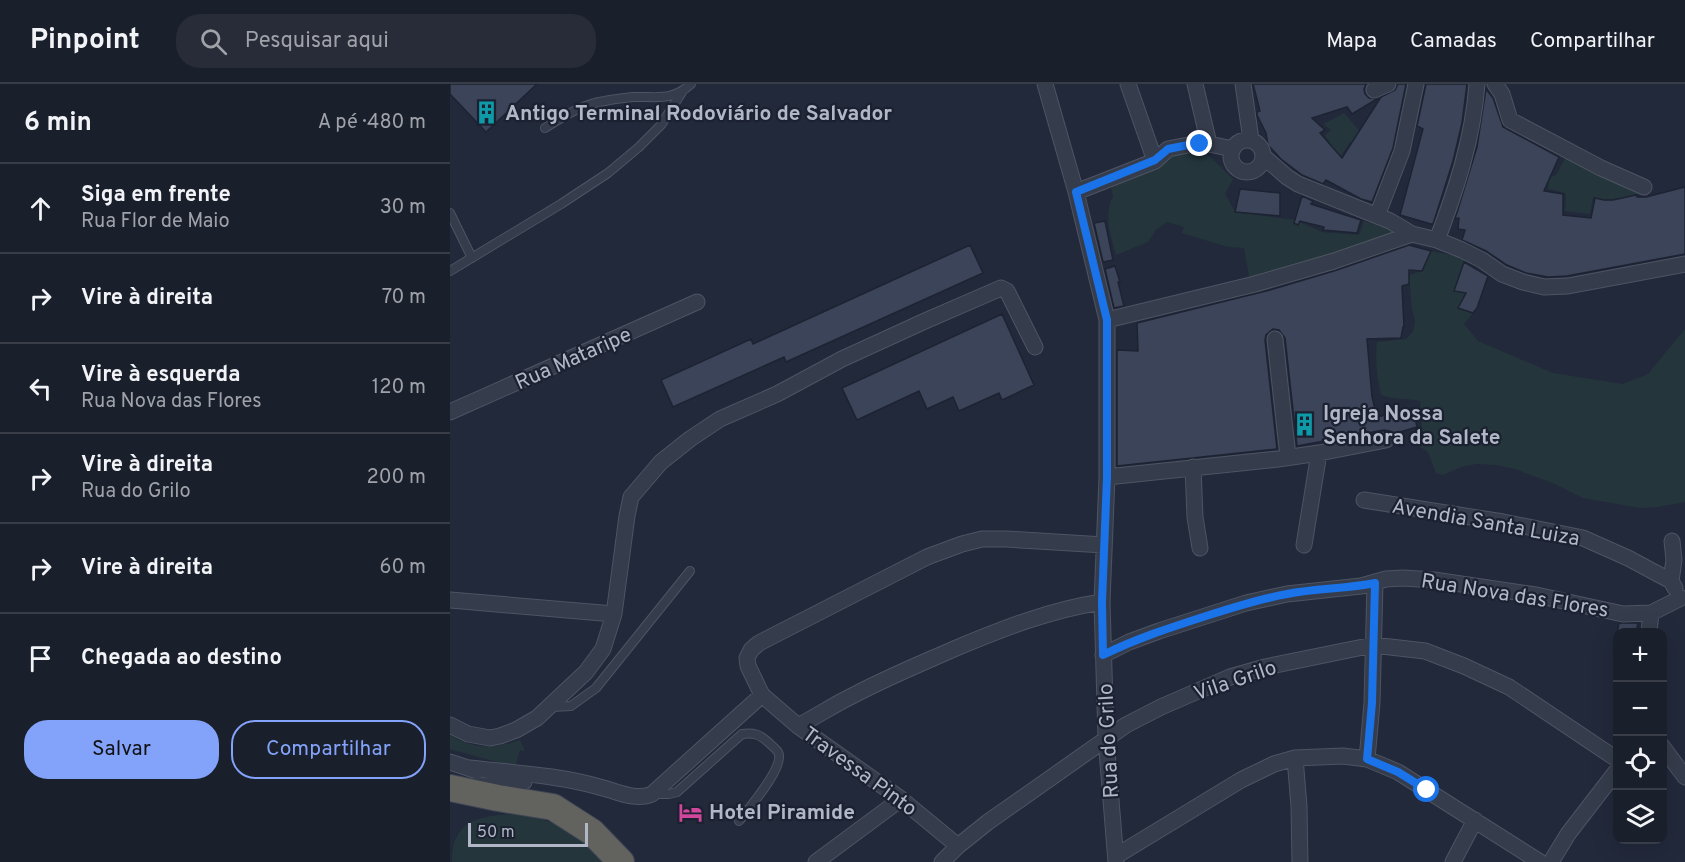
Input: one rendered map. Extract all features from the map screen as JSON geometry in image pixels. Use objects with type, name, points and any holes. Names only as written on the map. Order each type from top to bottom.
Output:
[{"type":"highway","points":[[450,788],[557,810],[592,832],[621,862]]},
{"type":"street","name":"Rua do Grilo","points":[[1046,84],[1076,192],[1107,320],[1107,477],[1102,602],[1106,738],[1116,859]]},
{"type":"street","points":[[1128,84],[1155,160]]},
{"type":"street","points":[[1195,84],[1209,144]]},
{"type":"street","points":[[1243,84],[1251,140]]},
{"type":"street","points":[[1377,216],[1402,151],[1416,84]]},
{"type":"street","points":[[1437,240],[1461,172],[1477,84]]},
{"type":"street","points":[[1495,84],[1502,94],[1510,120],[1601,168],[1644,187]]},
{"type":"street","points":[[1287,177],[1253,171],[1243,172],[1235,167],[1231,158],[1233,149],[1237,143],[1251,140],[1260,146],[1264,157],[1298,184],[1402,226],[1412,234],[1437,240],[1462,250],[1502,274],[1523,282],[1544,287],[1568,286],[1685,264]]},
{"type":"street","points":[[1076,192],[1155,160],[1168,149],[1193,144],[1209,144],[1233,149]]},
{"type":"street","points":[[1253,171],[1264,157]]},
{"type":"street","points":[[1107,320],[1255,284],[1334,261],[1412,234]]},
{"type":"street","points":[[450,725],[468,734],[490,738],[516,730],[537,718],[586,672],[603,649],[614,614],[631,496],[661,462],[720,419],[777,394],[842,359],[1001,288],[1006,291],[1035,347]]},
{"type":"street","name":"Rua Mataripe","points":[[450,412],[697,302]]},
{"type":"street","points":[[1275,339],[1288,457]]},
{"type":"street","points":[[1107,477],[1319,453],[1386,440]]},
{"type":"street","points":[[1304,544],[1319,453]]},
{"type":"street","points":[[1193,467],[1195,517],[1200,548]]},
{"type":"street","name":"Avendia Santa Luiza","points":[[1364,500],[1503,522],[1583,538],[1671,581]]},
{"type":"street","name":"Travessa Pinto","points":[[958,846],[901,799],[798,726],[762,695],[748,666],[747,658],[751,650],[759,643],[927,557],[962,544],[982,539],[1048,540],[1104,545]]},
{"type":"street","points":[[1672,541],[1674,560],[1671,581],[1683,600]]},
{"type":"street","name":"Rua Nova das Flores","points":[[1103,655],[1129,642],[1246,603],[1287,594],[1361,586],[1386,579],[1434,580],[1536,595],[1623,614],[1652,614],[1683,600]]},
{"type":"street","points":[[1367,759],[1372,703],[1375,583]]},
{"type":"street","points":[[450,600],[614,614]]},
{"type":"street","points":[[798,726],[853,695],[1004,628],[1047,613],[1102,602]]},
{"type":"street","points":[[1650,628],[1652,614]]},
{"type":"street","name":"Vila Grilo","points":[[942,862],[988,822],[1106,738],[1161,707],[1230,677],[1265,667],[1373,645],[1425,651],[1509,687],[1613,757]]},
{"type":"street","points":[[469,768],[571,781],[599,786],[627,796],[645,797],[652,794],[762,695]]},
{"type":"street","points":[[1667,753],[1685,777]]},
{"type":"street","points":[[1116,859],[1241,780],[1274,764],[1295,758],[1343,756],[1367,759],[1398,772],[1540,862]]},
{"type":"street","points":[[1295,758],[1300,862]]},
{"type":"street","points":[[450,762],[503,783],[557,810]]},
{"type":"street","points":[[1551,862],[1568,834],[1613,774]]},
{"type":"street","points":[[450,788],[503,783],[571,781]]},
{"type":"street","points":[[557,810],[552,793],[554,788],[571,781]]},
{"type":"street","points":[[816,862],[901,799]]},
{"type":"street","points":[[1453,862],[1474,820]]},
{"type":"lane","points":[[450,271],[608,173],[661,125],[682,92],[691,84]]},
{"type":"lane","points":[[545,128],[576,109],[603,101],[634,97],[663,98],[682,92]]},
{"type":"lane","points":[[450,213],[472,258]]},
{"type":"lane","points":[[548,708],[571,705],[596,688],[690,571]]},
{"type":"lane","points":[[652,794],[677,792],[742,734],[751,732],[761,736],[778,751],[779,757],[777,769],[739,821]]},
{"type":"shaded area","points":[[1344,113],[1370,143],[1364,153],[1350,142],[1340,157],[1326,145],[1330,142],[1325,136],[1331,130],[1324,124]]},
{"type":"shaded area","points":[[1170,150],[1204,151],[1233,179],[1225,194],[1235,212],[1295,220],[1322,232],[1359,235],[1364,221],[1404,235],[1250,281],[1244,248],[1228,247],[1182,233],[1184,227],[1167,222],[1156,230],[1148,242],[1116,255],[1108,218],[1113,196],[1110,183]]},
{"type":"shaded area","points":[[1568,153],[1647,191],[1614,199],[1593,197],[1590,214],[1565,211],[1566,193],[1548,189],[1549,178],[1556,175]]},
{"type":"shaded area","points":[[1430,251],[1466,258],[1454,290],[1465,293],[1459,308],[1473,313],[1464,324],[1478,341],[1553,373],[1623,384],[1648,374],[1685,329],[1685,502],[1640,508],[1583,498],[1555,484],[1515,469],[1496,465],[1476,464],[1461,467],[1443,475],[1436,473],[1428,452],[1420,447],[1422,419],[1420,401],[1381,395],[1376,362],[1377,342],[1406,339],[1413,332],[1415,322],[1409,275],[1422,271]]},
{"type":"shaded area","points":[[450,734],[466,743],[484,746],[502,745],[520,740],[525,751],[520,750],[515,767],[450,749]]},
{"type":"shaded area","points":[[520,814],[569,830],[610,862],[452,862],[453,847],[464,827],[483,818]]},
{"type":"building","name":"Antigo Terminal Rodoviário de Salvador","points":[[450,84],[537,84],[486,132],[450,94]]},
{"type":"building","points":[[1253,84],[1366,84],[1365,94],[1369,98],[1377,99],[1352,114],[1347,107],[1312,118],[1325,130],[1320,133],[1342,158],[1381,97],[1395,90],[1398,84],[1406,84],[1393,148],[1372,202],[1361,199],[1326,180],[1323,184],[1302,175],[1281,159],[1268,145],[1266,133],[1257,115],[1260,111]]},
{"type":"building","points":[[1426,84],[1467,84],[1462,123],[1453,161],[1433,224],[1400,215],[1423,129],[1417,126]]},
{"type":"building","points":[[1486,89],[1493,98],[1503,127],[1559,157],[1544,191],[1563,194],[1563,215],[1591,218],[1595,198],[1613,200],[1636,195],[1646,197],[1685,187],[1685,254],[1567,276],[1548,277],[1526,273],[1507,265],[1486,251],[1462,240],[1465,230],[1458,229],[1459,218],[1455,219],[1477,147]]},
{"type":"building","points":[[1240,189],[1280,193],[1280,216],[1235,212]]},
{"type":"building","points":[[1302,196],[1313,201],[1311,204],[1361,220],[1357,233],[1323,230],[1324,227],[1300,221],[1298,225],[1294,223]]},
{"type":"building","points":[[1105,221],[1113,260],[1103,262],[1094,223]]},
{"type":"building","points":[[970,245],[983,273],[786,362],[784,357],[673,407],[661,380],[751,339],[753,344]]},
{"type":"building","points":[[1409,245],[1431,251],[1422,271],[1409,270],[1409,284],[1402,286],[1404,327],[1401,338],[1367,339],[1372,397],[1377,417],[1413,408],[1417,427],[1393,434],[1384,430],[1297,446],[1285,338],[1279,330],[1273,329],[1266,335],[1265,340],[1277,449],[1117,466],[1117,350],[1138,351],[1137,323],[1270,290]]},
{"type":"building","points":[[1464,262],[1488,276],[1477,308],[1473,313],[1458,308],[1466,293],[1454,291]]},
{"type":"building","points":[[1115,266],[1124,306],[1114,308],[1105,269]]},
{"type":"building","points":[[1002,314],[1034,385],[1002,400],[999,393],[959,411],[953,397],[927,409],[919,391],[857,420],[842,388]]},
{"type":"building","points":[[1619,623],[1638,623],[1637,628],[1618,628]]},
{"type":"place","name":"Antigo Terminal Rodoviário de Salvador","points":[[487,113]]},
{"type":"place","name":"Igreja Nossa Senhora da Salete","points":[[1305,425]]},
{"type":"place","name":"Hotel Piramide","points":[[691,812]]},
{"type":"route","points":[[1200,144],[1168,149],[1155,160],[1076,192],[1107,320],[1107,477],[1102,602],[1103,655],[1159,631],[1246,603],[1317,589],[1375,583],[1372,703],[1367,759],[1398,772],[1427,790]]}]
